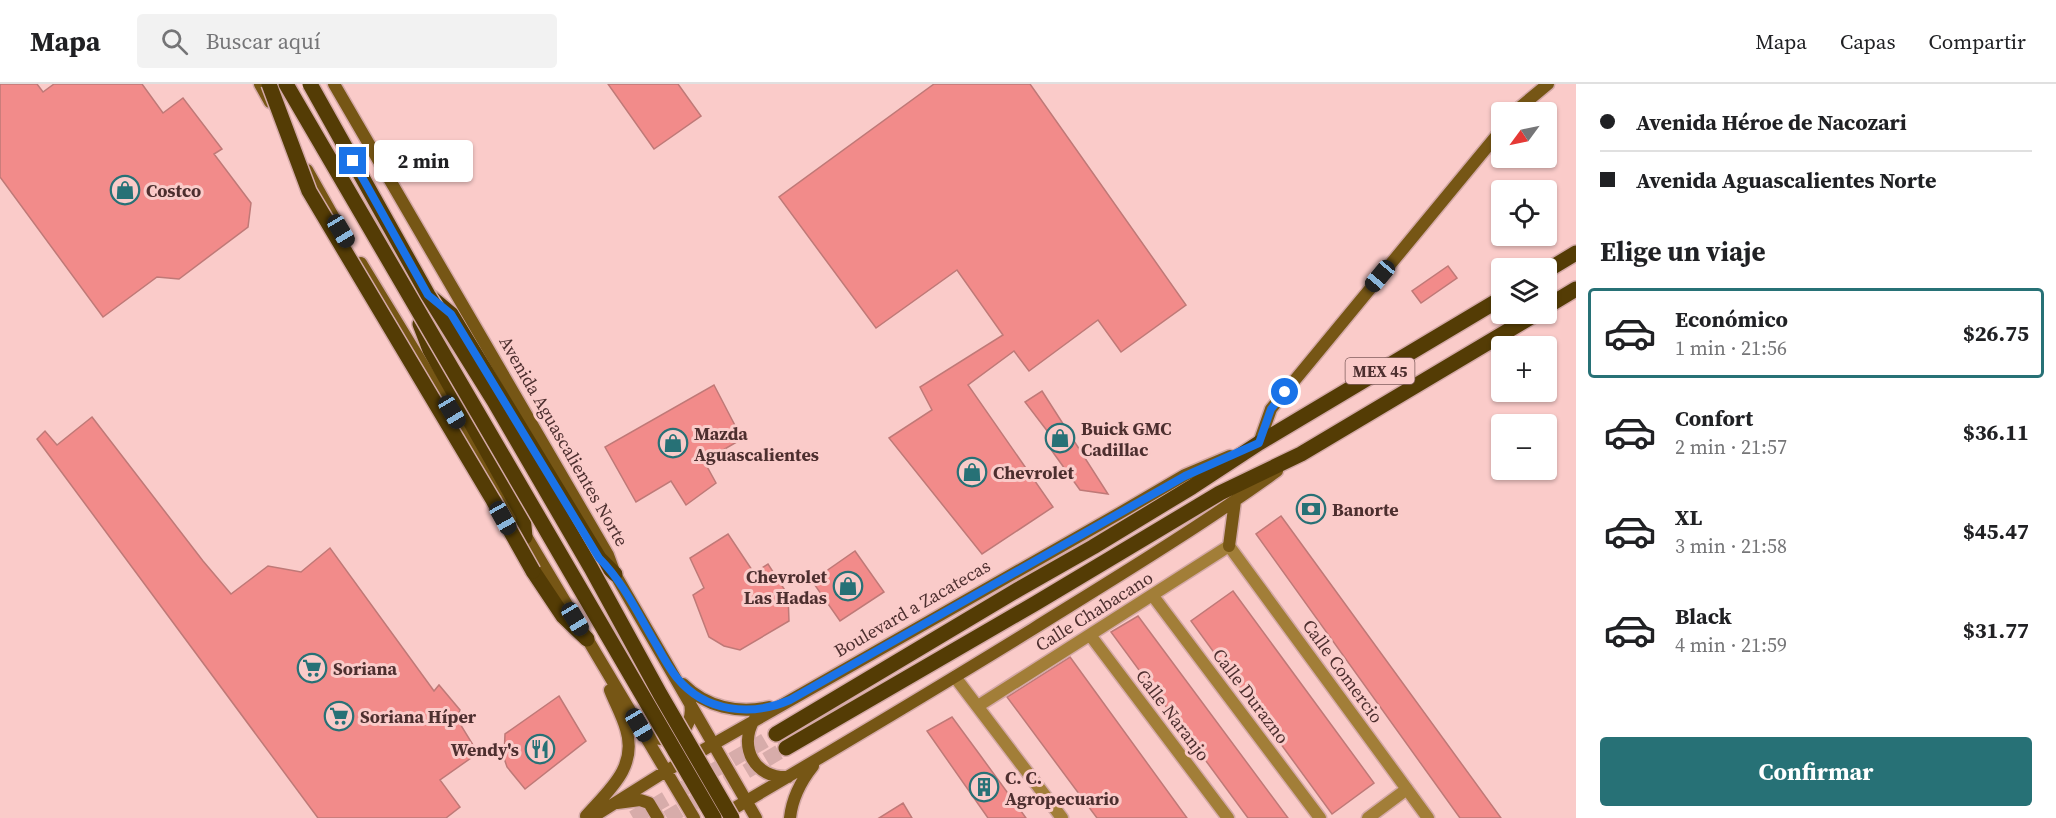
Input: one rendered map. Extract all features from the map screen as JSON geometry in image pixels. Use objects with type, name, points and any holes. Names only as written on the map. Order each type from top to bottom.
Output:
[{"type":"main road","points":[[260,84],[341,231],[694,818]]},
{"type":"main road","points":[[269,84],[309,190],[533,571],[563,616],[587,639]]},
{"type":"main road","points":[[286,84],[412,304],[716,818]]},
{"type":"main road","points":[[310,84],[428,295],[500,411],[732,818]]},
{"type":"main road","name":"Avenida Aguascalientes Norte","points":[[334,84],[608,555],[615,574],[756,818]]},
{"type":"main road","points":[[1523,102],[1538,84]]},
{"type":"main road","points":[[1527,102],[1548,84]]},
{"type":"main road","points":[[1259,443],[1271,409],[1491,142]]},
{"type":"main road","points":[[1557,264],[1576,253]]},
{"type":"main road","points":[[1557,300],[1576,289]]},
{"type":"main road","points":[[428,295],[451,314],[599,558],[615,574]]},
{"type":"main road","points":[[412,304],[430,350],[523,515],[525,537]]},
{"type":"main road","name":"Boulevard a Zacatecas","points":[[776,734],[1103,541],[1259,443],[1491,305]]},
{"type":"main road","name":"MEX 45","points":[[716,818],[818,760],[1146,560],[1301,454],[1519,324]]},
{"type":"main road","name":"Boulevard a Zacatecas","points":[[591,818],[754,720],[1185,476],[1259,443]]},
{"type":"main road","name":"MEX 45","points":[[786,748],[1220,493],[1301,454]]},
{"type":"main road","points":[[1229,546],[1235,501]]},
{"type":"main road","points":[[673,673],[696,695],[730,709],[754,710],[790,700]]},
{"type":"main road","points":[[584,818],[625,769],[628,758],[630,746],[626,728],[610,691],[609,676]]},
{"type":"main road","points":[[639,725],[642,731],[653,738],[666,740],[678,736],[690,721],[691,708],[686,696]]},
{"type":"main road","points":[[754,720],[747,736],[748,752],[752,760],[757,767],[772,776],[789,777]]},
{"type":"main road","points":[[790,818],[794,798],[818,760]]},
{"type":"main road","points":[[615,803],[640,800],[649,803],[658,818]]},
{"type":"street","name":"Calle Chabacano","points":[[975,703],[1090,635],[1229,546]]},
{"type":"street","name":"Calle Comercio","points":[[1229,546],[1428,818]]},
{"type":"street","name":"Calle Durazno","points":[[1153,596],[1320,818]]},
{"type":"street","name":"Calle Naranjo","points":[[1090,635],[1228,818]]},
{"type":"street","points":[[955,677],[1062,818]]},
{"type":"street","points":[[1368,818],[1407,789]]},
{"type":"building","name":"Costco","points":[[0,84],[37,84],[43,92],[54,84],[142,84],[163,113],[183,98],[222,149],[214,154],[251,203],[248,227],[179,279],[157,277],[103,317],[0,177]]},
{"type":"building","points":[[608,84],[678,84],[701,116],[654,149]]},
{"type":"building","points":[[934,84],[1030,84],[1186,305],[1121,352],[1098,320],[1029,371],[1014,351],[968,385],[1053,507],[982,554],[889,438],[932,410],[920,387],[1003,335],[957,270],[876,328],[779,197]]},
{"type":"building","points":[[1448,266],[1457,278],[1421,303],[1412,291]]},
{"type":"building","name":"Mazda Aguascalientes","points":[[714,385],[742,439],[704,461],[716,483],[686,505],[671,481],[636,502],[605,447]]},
{"type":"building","name":"Buick GMC Cadillac","points":[[1042,391],[1108,494],[1080,490],[1047,444],[1048,432],[1025,402]]},
{"type":"building","name":"Soriana","points":[[92,417],[231,594],[268,566],[301,572],[330,548],[434,691],[439,685],[460,710],[457,719],[478,753],[440,780],[460,807],[446,818],[318,818],[37,439],[45,431],[57,445]]},
{"type":"building","points":[[1281,516],[1501,818],[1460,818],[1256,534]]},
{"type":"building","points":[[728,534],[754,573],[768,564],[788,595],[789,621],[740,650],[724,646],[709,637],[693,595],[704,588],[690,558]]},
{"type":"building","name":"Chevrolet Las Hadas","points":[[855,551],[884,592],[840,621],[812,581]]},
{"type":"building","points":[[1233,591],[1374,783],[1332,814],[1191,621]]},
{"type":"building","points":[[1138,616],[1288,818],[1248,818],[1111,632]]},
{"type":"building","points":[[1070,657],[1187,818],[1097,818],[1007,697]]},
{"type":"building","name":"Wendy's","points":[[559,696],[586,741],[525,789],[507,767],[504,758],[505,734]]},
{"type":"building","name":"C. C. Agropecuario","points":[[952,717],[1026,818],[988,818],[927,731]]},
{"type":"building","points":[[903,803],[912,818],[879,818]]},
{"type":"tunnel","points":[[633,818],[776,734]]},
{"type":"tunnel","points":[[667,818],[786,748]]},
{"type":"place","name":"Costco","points":[[125,190]]},
{"type":"place","name":"Buick GMC Cadillac","points":[[1060,438]]},
{"type":"place","name":"Mazda Aguascalientes","points":[[673,443]]},
{"type":"place","name":"Chevrolet","points":[[972,472]]},
{"type":"place","name":"Banorte","points":[[1311,509]]},
{"type":"place","name":"Chevrolet Las Hadas","points":[[848,586]]},
{"type":"place","name":"Soriana","points":[[312,668]]},
{"type":"place","name":"Soriana Híper","points":[[339,716]]},
{"type":"place","name":"Wendy's","points":[[540,749]]},
{"type":"place","name":"C. C. Agropecuario","points":[[984,787]]},
{"type":"route","points":[[353,161],[428,295],[451,314],[599,558],[615,574],[673,673],[686,688],[696,695],[730,709],[754,710],[790,700],[1185,476],[1259,443],[1271,409],[1285,392]]}]
